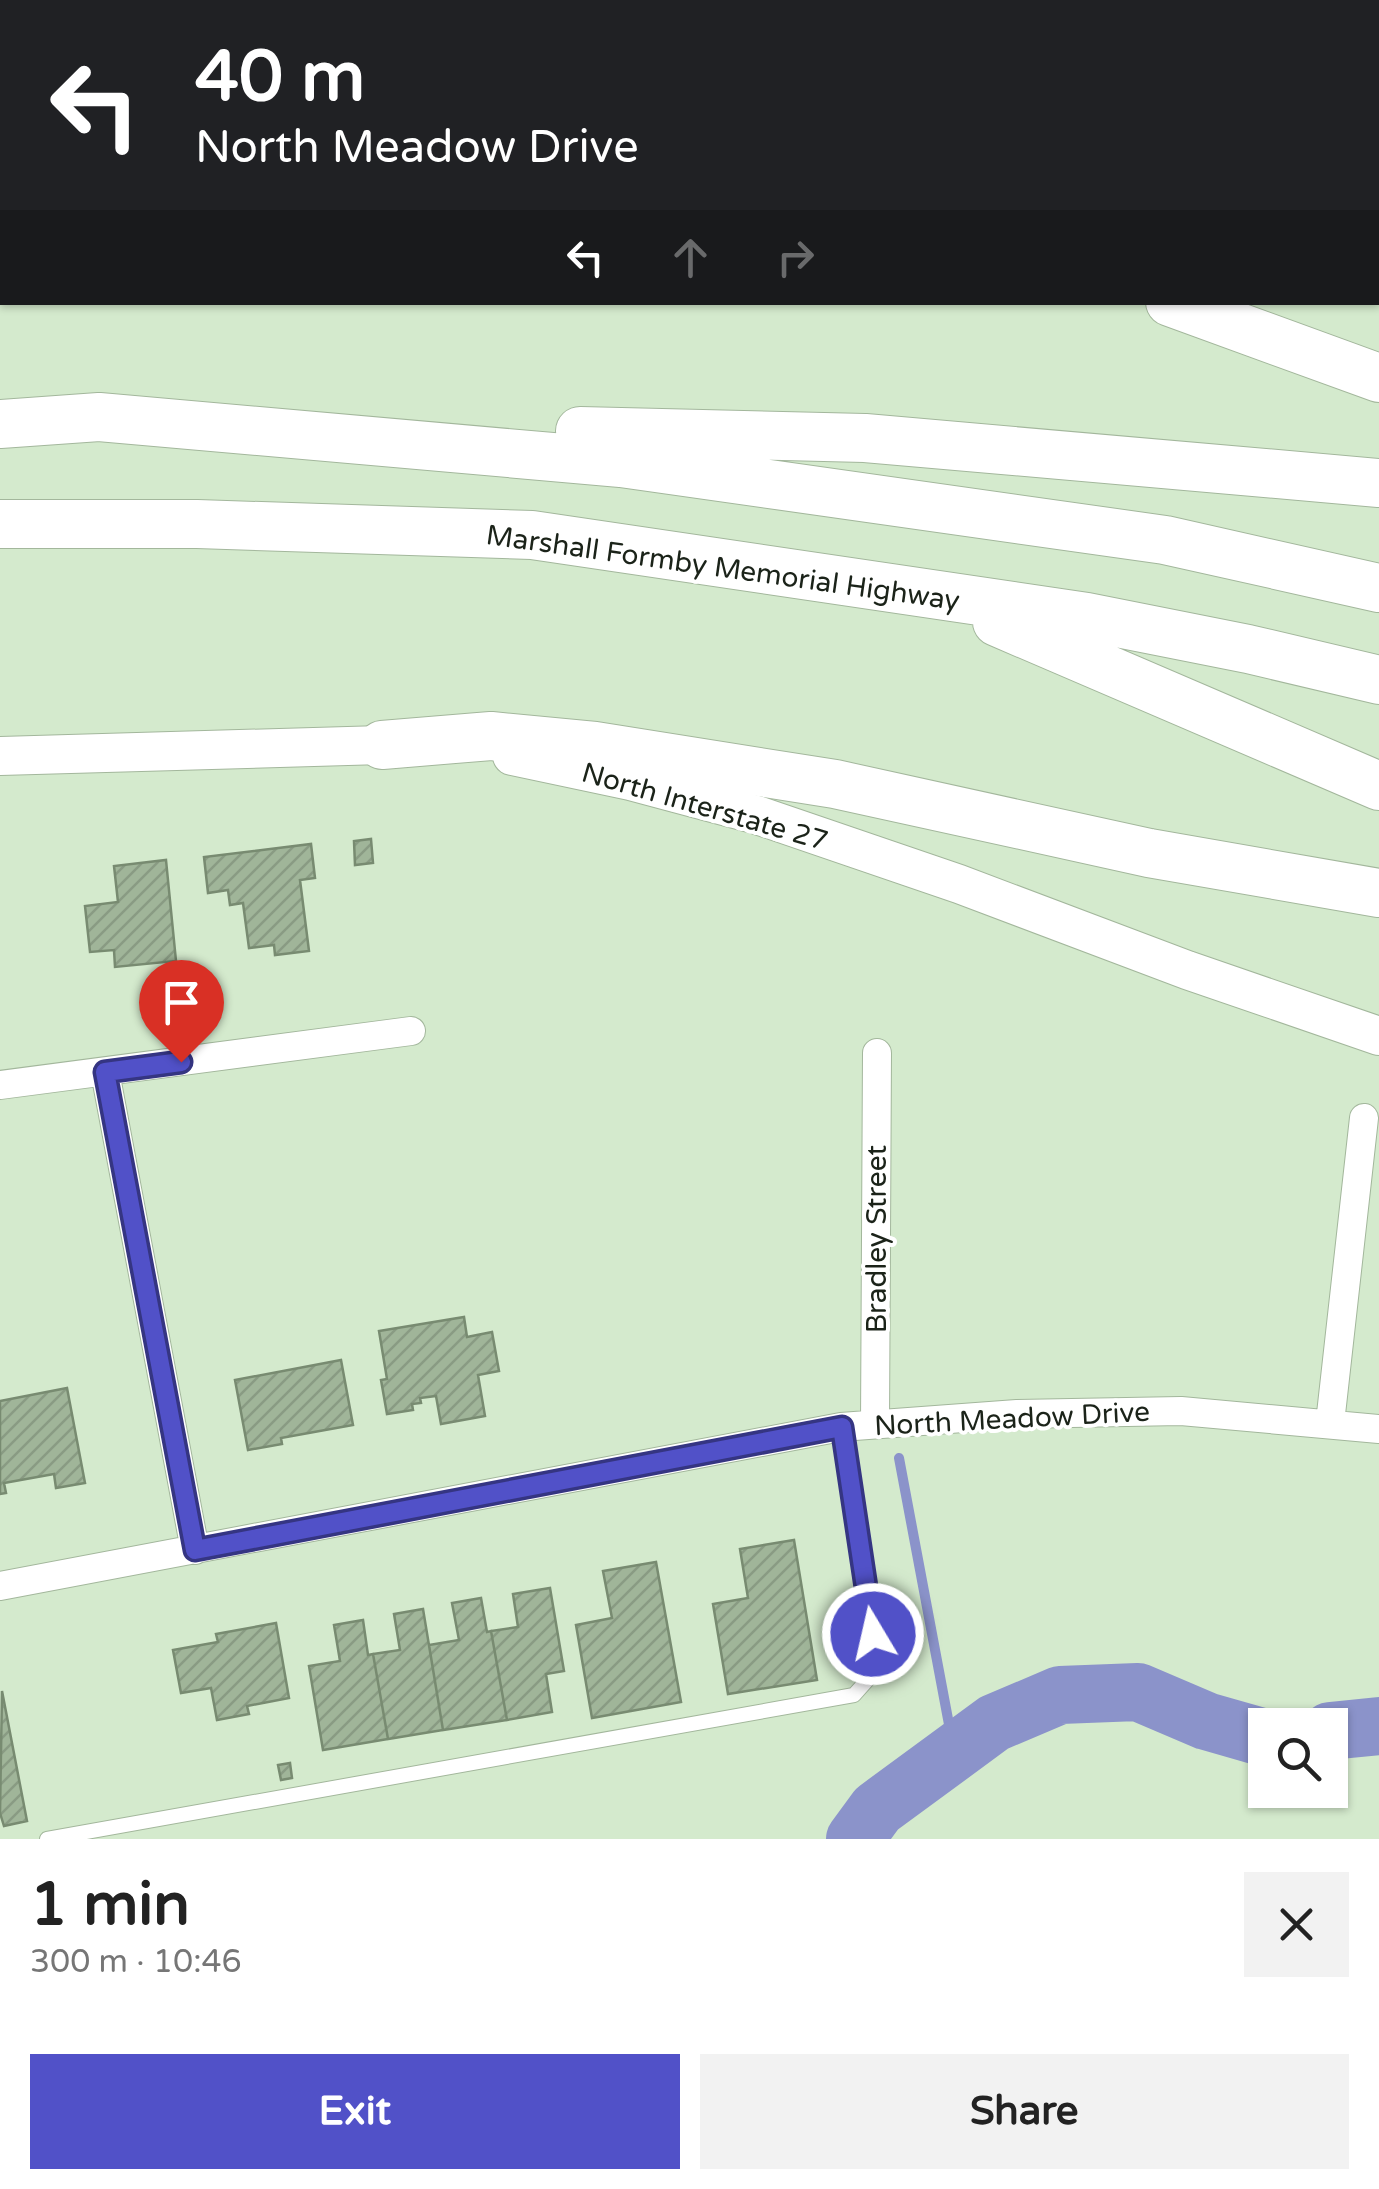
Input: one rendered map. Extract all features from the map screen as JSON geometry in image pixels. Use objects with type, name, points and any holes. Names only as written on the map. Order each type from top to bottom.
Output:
[{"type":"highway","points":[[1178,305],[1367,373]]},
{"type":"highway","points":[[98,418],[621,463],[1165,540],[1379,588]]},
{"type":"highway","points":[[0,424],[98,418],[865,438],[1379,483]]},
{"type":"highway","name":"Marshall Formby Memorial Highway","points":[[0,524],[197,524],[532,535],[1088,618],[1248,649],[1379,680]]},
{"type":"highway","points":[[938,596],[1379,786]]},
{"type":"highway","points":[[382,745],[491,736],[595,746],[835,784],[1149,853],[1364,890]]},
{"type":"main road","name":"North Interstate 27","points":[[0,756],[382,745],[502,754],[630,781],[757,816],[959,884],[1187,970],[1379,1036]]},
{"type":"street","points":[[0,1085],[411,1031]]},
{"type":"street","name":"Bradley Street","points":[[875,1424],[878,1053]]},
{"type":"street","points":[[105,1072],[195,1550]]},
{"type":"street","points":[[1330,1423],[1364,1118]]},
{"type":"street","name":"North Meadow Drive","points":[[0,1586],[842,1427],[1016,1414],[1165,1411],[1379,1429]]},
{"type":"lane","points":[[47,1839],[854,1694],[878,1668],[842,1427]]},
{"type":"building","points":[[371,839],[373,863],[355,865],[354,841]]},
{"type":"building","points":[[311,844],[315,878],[300,880],[309,951],[275,955],[274,945],[249,948],[243,903],[230,905],[228,890],[208,893],[204,857]]},
{"type":"building","points":[[166,860],[176,961],[115,967],[114,950],[90,952],[85,906],[118,902],[114,866]]},
{"type":"building","points":[[464,1317],[467,1337],[492,1332],[499,1371],[478,1375],[485,1416],[441,1424],[436,1396],[420,1398],[421,1403],[412,1404],[413,1410],[387,1414],[381,1380],[387,1379],[379,1331]]},
{"type":"building","points":[[341,1360],[353,1425],[281,1438],[282,1444],[248,1450],[235,1380]]},
{"type":"building","points":[[67,1388],[85,1483],[56,1488],[54,1474],[4,1483],[6,1493],[0,1494],[0,1401]]},
{"type":"building","points":[[794,1540],[817,1680],[728,1694],[713,1604],[748,1598],[740,1549]]},
{"type":"building","points":[[656,1562],[681,1702],[592,1718],[576,1625],[612,1618],[603,1571]]},
{"type":"building","points":[[550,1588],[564,1671],[546,1674],[552,1712],[507,1720],[491,1631],[518,1627],[513,1594]]},
{"type":"building","points":[[481,1598],[507,1720],[443,1730],[429,1645],[459,1640],[452,1603]]},
{"type":"building","points":[[423,1609],[443,1730],[388,1739],[373,1654],[400,1650],[394,1614]]},
{"type":"building","points":[[363,1620],[388,1739],[323,1750],[309,1666],[340,1661],[334,1625]]},
{"type":"building","points":[[276,1623],[289,1698],[247,1706],[249,1714],[217,1720],[211,1688],[181,1693],[173,1650],[218,1642],[216,1634]]},
{"type":"building","points":[[2,1691],[27,1821],[4,1826],[0,1813]]},
{"type":"building","points":[[290,1763],[292,1778],[281,1780],[278,1765]]},
{"type":"waterway","points":[[899,1458],[954,1751]]},
{"type":"waterway","points":[[855,1839],[877,1809],[994,1723],[1060,1695],[1138,1692],[1206,1721],[1248,1733]]},
{"type":"waterway","points":[[1348,1729],[1379,1726]]},
{"type":"route","points":[[181,1062],[105,1072],[195,1550],[842,1427],[873,1634]]}]
